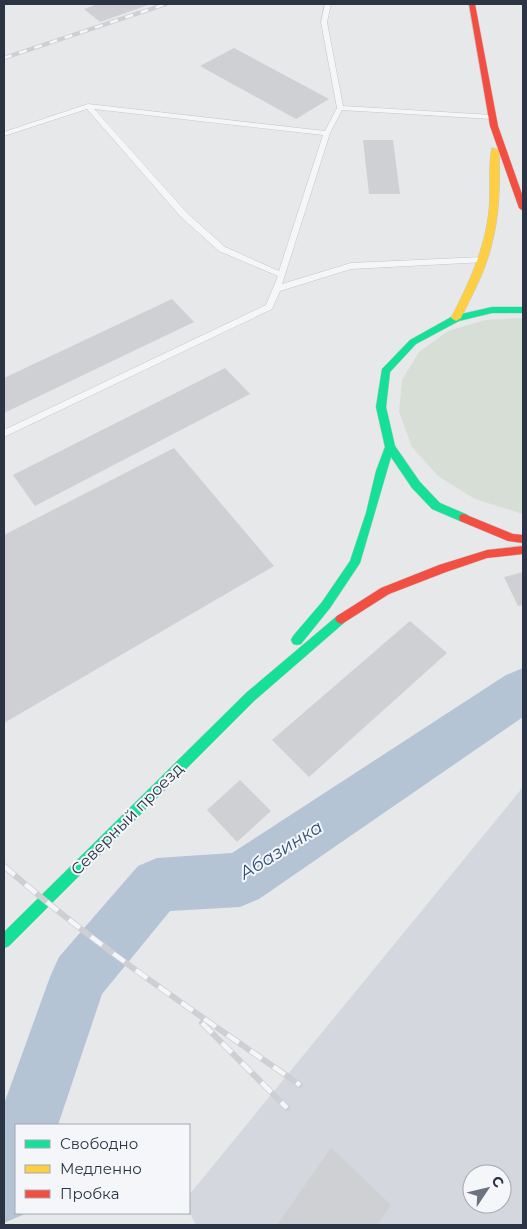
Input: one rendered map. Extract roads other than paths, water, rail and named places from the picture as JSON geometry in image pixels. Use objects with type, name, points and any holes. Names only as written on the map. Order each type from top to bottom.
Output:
[{"type":"main road","points":[[456,318],[482,260],[489,236],[496,177],[493,121],[472,4]]},
{"type":"main road","points":[[493,121],[523,208]]},
{"type":"main road","points":[[523,310],[492,310],[456,318],[413,342],[385,371],[381,407],[390,447],[416,485],[436,506],[512,538],[523,539]]},
{"type":"main road","points":[[250,697],[326,605],[355,563],[371,513],[381,471],[390,447]]},
{"type":"main road","points":[[250,697],[345,616],[385,591],[443,568],[487,554],[523,550]]},
{"type":"main road","name":"Северный проезд","points":[[4,941],[250,697]]},
{"type":"lane","points":[[4,434],[269,307],[282,275],[327,134],[340,108],[324,22],[328,4]]},
{"type":"lane","points":[[4,134],[88,106],[327,134]]},
{"type":"lane","points":[[88,106],[184,215],[222,250],[282,275]]},
{"type":"lane","points":[[340,108],[493,121]]},
{"type":"lane","points":[[276,289],[351,266],[482,260]]},
{"type":"waterway","name":"Абазинка","points":[[27,1124],[79,977],[157,885],[240,880],[523,690]]},
{"type":"waterway","name":"Абазинка","points":[[4,1191],[15,1159]]},
{"type":"railway","points":[[4,58],[166,4]]},
{"type":"railway","points":[[4,866],[75,925],[186,1006],[300,1085]]},
{"type":"railway","points":[[202,1023],[287,1108]]}]
